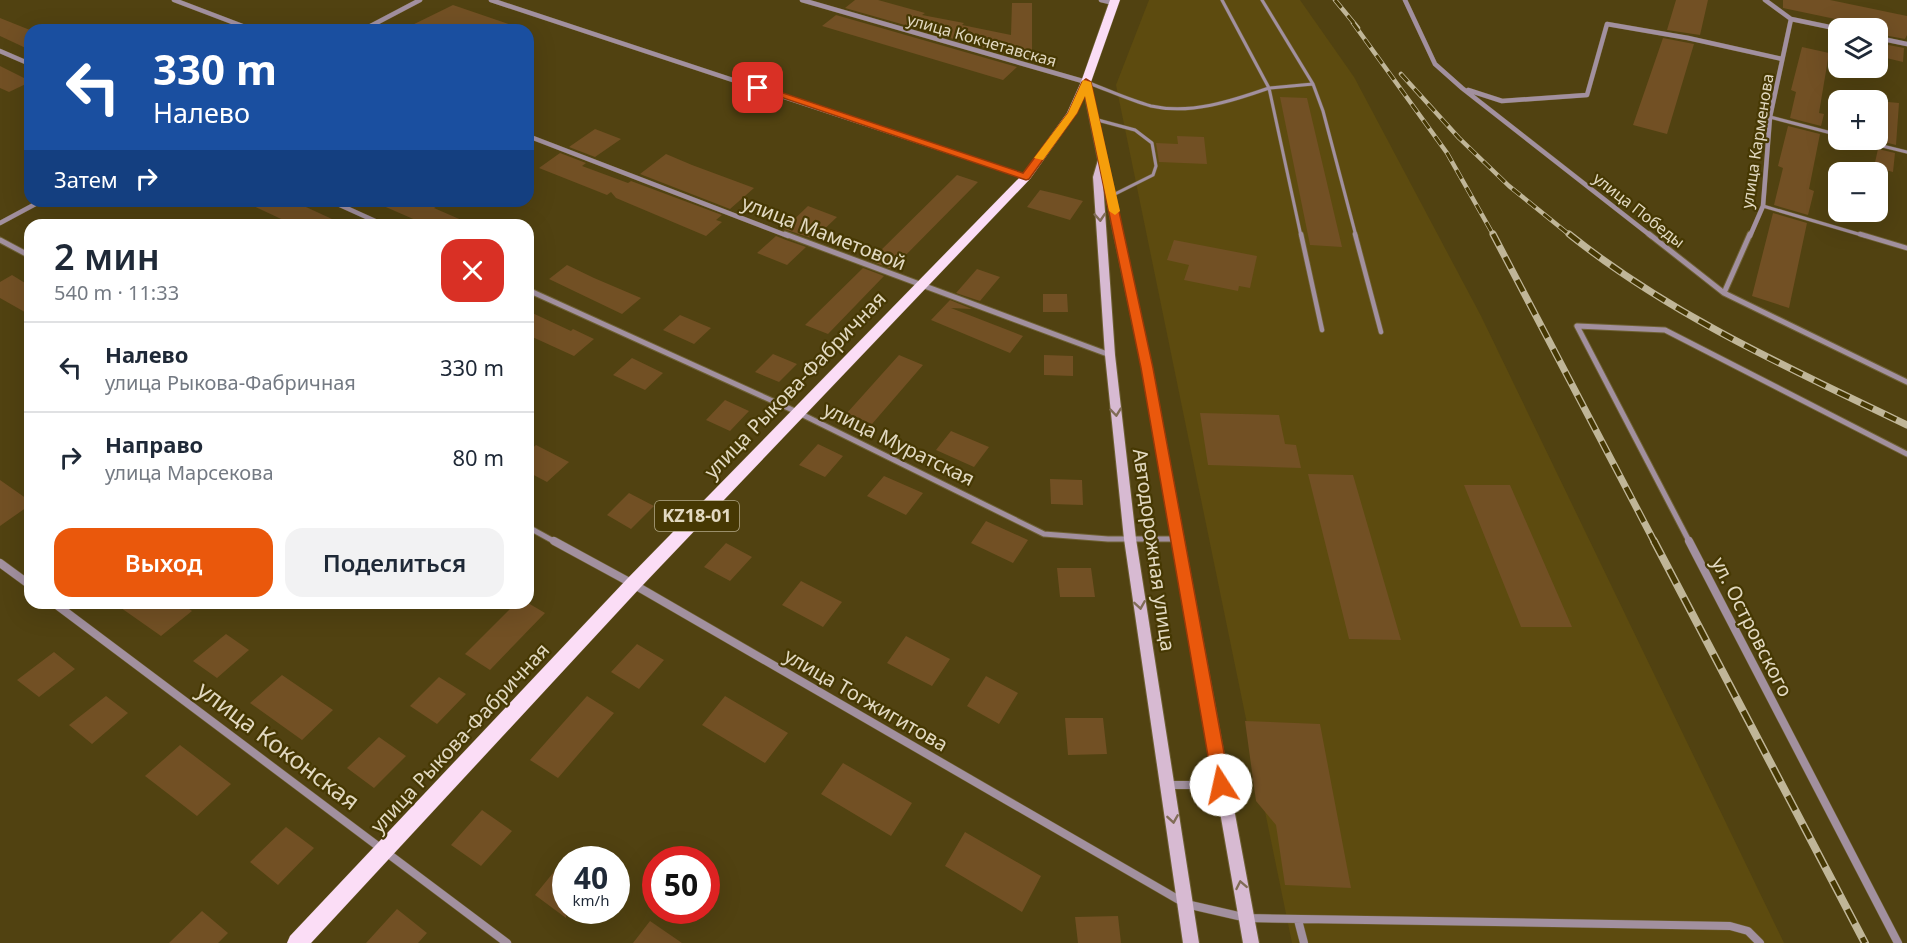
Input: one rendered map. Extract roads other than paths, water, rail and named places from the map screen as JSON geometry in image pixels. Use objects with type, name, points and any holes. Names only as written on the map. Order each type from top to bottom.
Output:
[{"type":"main road","name":"KZ18-01","points":[[1086,82],[1115,2]]},
{"type":"main road","name":"улица Рыкова-Фабричная","points":[[297,943],[633,584],[1026,177],[1072,113],[1086,82]]},
{"type":"main road","name":"Автодорожная улица","points":[[1086,82],[1147,368],[1251,943]]},
{"type":"main road","name":"Автодорожная улица","points":[[1102,160],[1098,177],[1110,355],[1130,539],[1191,943]]},
{"type":"street","points":[[174,0],[237,24]]},
{"type":"street","points":[[374,24],[420,0]]},
{"type":"street","points":[[491,0],[1026,177]]},
{"type":"street","name":"улица Кокчетавская","points":[[802,0],[1086,82]]},
{"type":"street","points":[[1101,0],[1115,2]]},
{"type":"street","name":"улица Победы","points":[[1405,0],[1435,64],[1462,88],[1724,293],[1907,382]]},
{"type":"street","points":[[1765,0],[1791,19],[1828,27]]},
{"type":"street","name":"улица Карменова","points":[[1724,293],[1763,206],[1770,117],[1791,19]]},
{"type":"street","points":[[1462,88],[1502,101],[1587,95],[1606,24],[1688,38],[1782,59]]},
{"type":"street","points":[[1888,40],[1907,44]]},
{"type":"street","points":[[0,51],[24,61]]},
{"type":"street","name":"улица Маметовой","points":[[534,138],[920,286],[1110,355]]},
{"type":"street","points":[[0,223],[30,207]]},
{"type":"street","points":[[344,207],[371,219]]},
{"type":"street","points":[[0,240],[24,253]]},
{"type":"street","name":"улица Муратская","points":[[534,293],[797,412],[1044,534],[1178,539]]},
{"type":"street","name":"ул. Островского","points":[[1898,943],[1577,326],[1665,330],[1907,454]]},
{"type":"street","name":"улица Тогжигитова","points":[[534,530],[633,584],[1186,904],[1247,918],[1730,926],[1744,929],[1758,938],[1760,943]]},
{"type":"street","points":[[0,563],[24,581]]},
{"type":"street","name":"улица Коконская","points":[[62,609],[507,943]]},
{"type":"street","points":[[1168,785],[1221,785]]},
{"type":"street","points":[[1298,920],[1304,943]]},
{"type":"lane","points":[[1222,0],[1269,88],[1322,330]]},
{"type":"lane","points":[[1262,0],[1313,84],[1323,111],[1381,332]]},
{"type":"lane","points":[[1086,82],[1154,107],[1197,107],[1239,99],[1269,88],[1313,84]]},
{"type":"lane","points":[[1770,117],[1828,132]]},
{"type":"lane","points":[[1094,119],[1135,130],[1152,142],[1156,166],[1153,175],[1111,196]]},
{"type":"lane","points":[[1888,147],[1907,152]]},
{"type":"lane","points":[[1763,206],[1907,248]]},
{"type":"railway","points":[[1335,0],[1358,28]]},
{"type":"railway","points":[[1353,23],[1447,153],[1494,236]]},
{"type":"railway","points":[[1401,74],[1459,138],[1509,186],[1571,236]]},
{"type":"railway","points":[[1493,234],[1655,543]]},
{"type":"railway","points":[[1569,234],[1648,290],[1732,339],[1907,425]]},
{"type":"railway","points":[[1654,541],[1865,943]]}]
